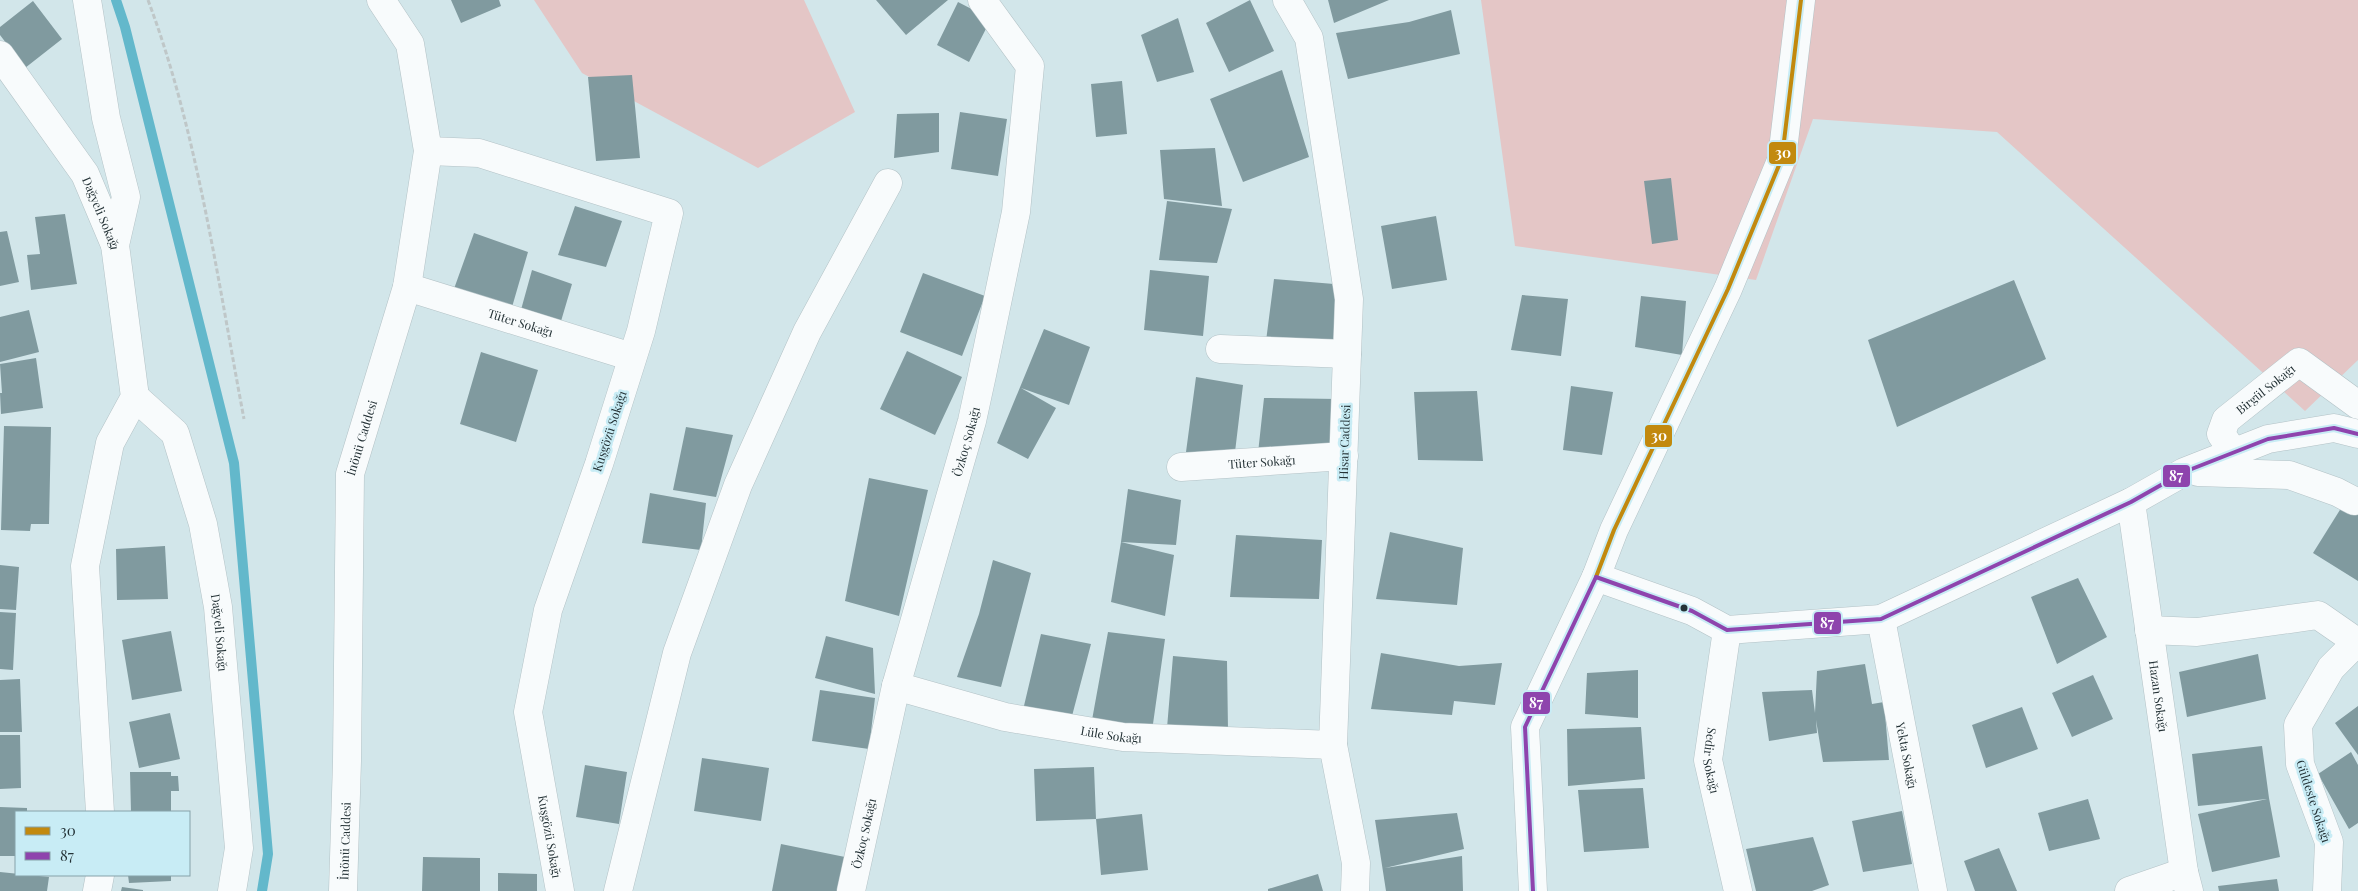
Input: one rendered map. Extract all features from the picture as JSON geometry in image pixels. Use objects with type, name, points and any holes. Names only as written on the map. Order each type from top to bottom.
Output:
[{"type":"street","points":[[87,0],[106,118],[126,197],[115,245]]},
{"type":"street","name":"İnönü Caddesi","points":[[343,891],[347,761],[350,474],[407,287],[428,151],[410,44],[381,0]]},
{"type":"street","name":"Özkoç Sokağı","points":[[851,891],[896,686],[972,421],[1016,212],[1030,66],[982,0]]},
{"type":"street","name":"Hisar Caddesi","points":[[1287,0],[1309,38],[1348,299],[1334,746],[1356,863],[1355,891]]},
{"type":"street","points":[[1533,891],[1525,727],[1596,577],[1614,530],[1728,289],[1782,158],[1801,0]]},
{"type":"street","name":"Dağyeli Sokağı","points":[[0,55],[85,174],[115,245],[135,397],[175,433],[203,524],[218,606],[239,848],[232,891]]},
{"type":"street","name":"Kuşgözü Sokağı","points":[[428,151],[479,153],[669,213],[632,357],[599,464],[548,610],[528,712],[560,891]]},
{"type":"street","points":[[618,891],[677,653],[738,485],[807,332],[888,183]]},
{"type":"street","name":"Tüter Sokağı","points":[[407,287],[632,357]]},
{"type":"street","points":[[1220,349],[1347,354]]},
{"type":"street","name":"Birgül Sokağı","points":[[2234,453],[2222,434],[2226,420],[2299,362],[2358,405]]},
{"type":"street","points":[[100,811],[85,566],[110,442],[135,397]]},
{"type":"street","points":[[1596,577],[1692,611],[1727,630],[1882,619],[2131,502],[2184,472],[2268,440],[2334,428],[2358,434]]},
{"type":"street","name":"Tüter Sokağı","points":[[1181,466],[1344,456]]},
{"type":"street","points":[[2184,472],[2289,475],[2337,492],[2354,502]]},
{"type":"street","name":"Hazan Sokağı","points":[[2131,502],[2186,882]]},
{"type":"street","points":[[2149,630],[2197,632],[2318,615],[2357,642]]},
{"type":"street","name":"Yekta Sokağı","points":[[1882,619],[1933,891]]},
{"type":"street","name":"Sedir Sokağı","points":[[1727,630],[1708,760],[1738,891]]},
{"type":"street","name":"Güldeste Sokağı","points":[[2327,891],[2329,842],[2300,764],[2298,725],[2331,668],[2357,642]]},
{"type":"street","name":"Lüle Sokağı","points":[[896,686],[1005,717],[1123,737],[1334,746]]},
{"type":"street","points":[[96,891],[100,876]]},
{"type":"street","points":[[2129,891],[2186,882]]},
{"type":"path","points":[[148,0],[164,43],[197,176],[244,419]]},
{"type":"shaded area","points":[[534,0],[804,0],[855,112],[758,168],[582,73]]},
{"type":"shaded area","points":[[1481,0],[2358,0],[2358,360],[2305,411],[1997,132],[1813,119],[1756,280],[1515,246]]},
{"type":"building","points":[[451,0],[499,0],[501,6],[461,23]]},
{"type":"building","points":[[876,0],[948,0],[906,35]]},
{"type":"building","points":[[1250,0],[1274,51],[1229,72],[1206,23]]},
{"type":"building","points":[[1328,0],[1389,0],[1334,23]]},
{"type":"building","points":[[33,1],[62,39],[25,68],[0,35],[0,27]]},
{"type":"building","points":[[958,2],[991,19],[969,62],[937,45]]},
{"type":"building","points":[[1451,10],[1460,54],[1348,79],[1336,33],[1409,22]]},
{"type":"building","points":[[1178,18],[1194,72],[1157,82],[1141,35]]},
{"type":"building","points":[[1282,70],[1309,157],[1243,182],[1210,99]]},
{"type":"building","points":[[632,75],[640,158],[596,161],[588,77]]},
{"type":"building","points":[[1122,81],[1127,134],[1096,137],[1091,84]]},
{"type":"building","points":[[960,112],[1007,119],[998,176],[951,169]]},
{"type":"building","points":[[939,113],[939,152],[894,158],[897,114]]},
{"type":"building","points":[[1215,148],[1222,206],[1164,199],[1160,150]]},
{"type":"building","points":[[1671,178],[1678,240],[1652,244],[1644,181]]},
{"type":"building","points":[[1167,201],[1232,209],[1217,263],[1159,260]]},
{"type":"building","points":[[575,206],[622,221],[606,267],[558,255]]},
{"type":"building","points":[[65,214],[77,284],[31,290],[27,255],[40,254],[35,217]]},
{"type":"building","points":[[1436,216],[1447,280],[1392,289],[1381,226]]},
{"type":"building","points":[[7,231],[19,282],[0,286],[0,232]]},
{"type":"building","points":[[474,233],[528,252],[510,314],[450,300]]},
{"type":"building","points":[[532,270],[572,284],[559,328],[519,317]]},
{"type":"building","points":[[1150,270],[1209,276],[1203,336],[1144,330]]},
{"type":"building","points":[[923,273],[985,296],[962,356],[900,332]]},
{"type":"building","points":[[1274,279],[1346,285],[1339,345],[1266,341]]},
{"type":"building","points":[[2014,280],[2046,359],[1897,427],[1868,340]]},
{"type":"building","points":[[1522,295],[1568,299],[1561,356],[1511,350]]},
{"type":"building","points":[[1641,296],[1686,301],[1682,355],[1635,347]]},
{"type":"building","points":[[29,310],[39,352],[0,362],[0,317]]},
{"type":"building","points":[[1044,329],[1090,347],[1069,405],[1021,388],[1056,408],[1028,459],[997,443]]},
{"type":"building","points":[[907,351],[962,377],[935,435],[880,409]]},
{"type":"building","points":[[481,352],[538,370],[516,442],[460,424]]},
{"type":"building","points":[[36,358],[43,408],[1,414],[0,364]]},
{"type":"building","points":[[1196,377],[1243,385],[1235,452],[1186,452]]},
{"type":"building","points":[[1571,386],[1613,392],[1602,455],[1563,450]]},
{"type":"building","points":[[1477,391],[1483,461],[1418,460],[1414,392]]},
{"type":"building","points":[[1264,398],[1338,399],[1344,456],[1258,453]]},
{"type":"building","points":[[4,426],[51,427],[49,524],[31,524],[30,531],[1,530]]},
{"type":"building","points":[[686,427],[733,435],[716,497],[673,490]]},
{"type":"building","points":[[869,478],[928,490],[899,616],[845,601]]},
{"type":"building","points":[[1128,489],[1181,500],[1176,545],[1121,542]]},
{"type":"building","points":[[650,493],[706,503],[701,550],[642,543]]},
{"type":"building","points":[[2343,505],[2358,514],[2358,581],[2313,553]]},
{"type":"building","points":[[1390,532],[1463,548],[1457,605],[1376,599]]},
{"type":"building","points":[[1236,535],[1322,540],[1319,599],[1230,597]]},
{"type":"building","points":[[1121,542],[1174,555],[1165,616],[1111,602]]},
{"type":"building","points":[[165,546],[168,599],[117,600],[116,549]]},
{"type":"building","points":[[993,560],[1031,573],[1001,687],[957,677],[979,614]]},
{"type":"building","points":[[0,565],[19,567],[16,610],[0,609]]},
{"type":"building","points":[[2078,578],[2107,637],[2057,664],[2031,597]]},
{"type":"building","points":[[0,612],[16,613],[13,670],[0,669]]},
{"type":"building","points":[[171,631],[182,691],[132,700],[122,640]]},
{"type":"building","points":[[1108,632],[1165,639],[1151,738],[1090,731]]},
{"type":"building","points":[[1041,634],[1091,644],[1072,716],[1023,710]]},
{"type":"building","points":[[826,636],[873,648],[875,694],[815,678]]},
{"type":"building","points":[[1381,653],[1459,666],[1502,663],[1495,705],[1454,701],[1452,715],[1371,709]]},
{"type":"building","points":[[2258,654],[2266,699],[2187,717],[2179,672]]},
{"type":"building","points":[[1173,656],[1227,661],[1228,730],[1167,728]]},
{"type":"building","points":[[1865,664],[1872,704],[1884,702],[1889,760],[1823,762],[1816,720],[1817,733],[1769,741],[1762,692],[1812,690],[1815,713],[1817,671]]},
{"type":"building","points":[[1638,670],[1638,718],[1585,714],[1587,673]]},
{"type":"building","points":[[2093,675],[2113,719],[2072,737],[2052,693]]},
{"type":"building","points":[[20,679],[22,732],[0,732],[0,680]]},
{"type":"building","points":[[820,690],[875,698],[869,749],[812,741]]},
{"type":"building","points":[[2358,706],[2358,755],[2335,723]]},
{"type":"building","points":[[2022,707],[2038,749],[1986,768],[1972,725]]},
{"type":"building","points":[[170,713],[180,759],[139,768],[129,722]]},
{"type":"building","points":[[1641,727],[1645,779],[1568,786],[1567,729]]},
{"type":"building","points":[[0,735],[20,735],[21,788],[0,789]]},
{"type":"building","points":[[2262,746],[2280,857],[2212,872],[2198,814],[2267,799],[2198,806],[2192,754]]},
{"type":"building","points":[[2351,752],[2358,765],[2358,823],[2349,829],[2318,774]]},
{"type":"building","points":[[702,758],[769,768],[761,821],[694,811]]},
{"type":"building","points":[[585,765],[627,772],[619,824],[576,817]]},
{"type":"building","points":[[1094,767],[1096,819],[1036,821],[1034,769]]},
{"type":"building","points":[[130,772],[171,772],[171,776],[178,776],[179,791],[171,791],[171,811],[131,811]]},
{"type":"building","points":[[1643,788],[1649,848],[1584,852],[1578,790]]},
{"type":"building","points":[[2088,799],[2100,839],[2049,851],[2038,813]]},
{"type":"building","points":[[0,807],[27,808],[27,811],[15,811],[15,856],[0,856]]},
{"type":"building","points":[[1902,811],[1912,864],[1863,872],[1852,821]]},
{"type":"building","points":[[1457,813],[1464,849],[1385,868],[1462,856],[1463,891],[1386,891],[1375,820]]},
{"type":"building","points":[[1142,814],[1148,870],[1101,875],[1096,819]]},
{"type":"building","points":[[1813,837],[1829,885],[1812,891],[1756,891],[1746,849]]},
{"type":"building","points":[[781,844],[845,857],[839,891],[772,891]]},
{"type":"building","points":[[1999,848],[2017,891],[1975,891],[1964,861]]},
{"type":"building","points":[[423,857],[480,858],[480,891],[422,891]]},
{"type":"building","points":[[0,872],[15,874],[15,876],[49,877],[47,891],[0,891]]},
{"type":"building","points":[[498,873],[537,874],[537,891],[498,891]]},
{"type":"building","points":[[1318,874],[1323,891],[1268,891],[1268,889]]},
{"type":"building","points":[[128,876],[171,876],[171,881],[129,883]]},
{"type":"building","points":[[2277,879],[2279,891],[2219,891],[2218,886]]},
{"type":"building","points":[[122,887],[143,890],[143,891],[121,891]]},
{"type":"waterway","points":[[116,0],[125,27],[234,463],[268,854],[262,891]]},
{"type":"transit line","name":"30","points":[[1596,577],[1614,530],[1728,289],[1782,158],[1801,0]]},
{"type":"transit line","name":"87","points":[[1533,891],[1525,727],[1596,577],[1692,611],[1727,630],[1881,619],[2131,502],[2184,472],[2268,439],[2334,428],[2358,434]]}]
